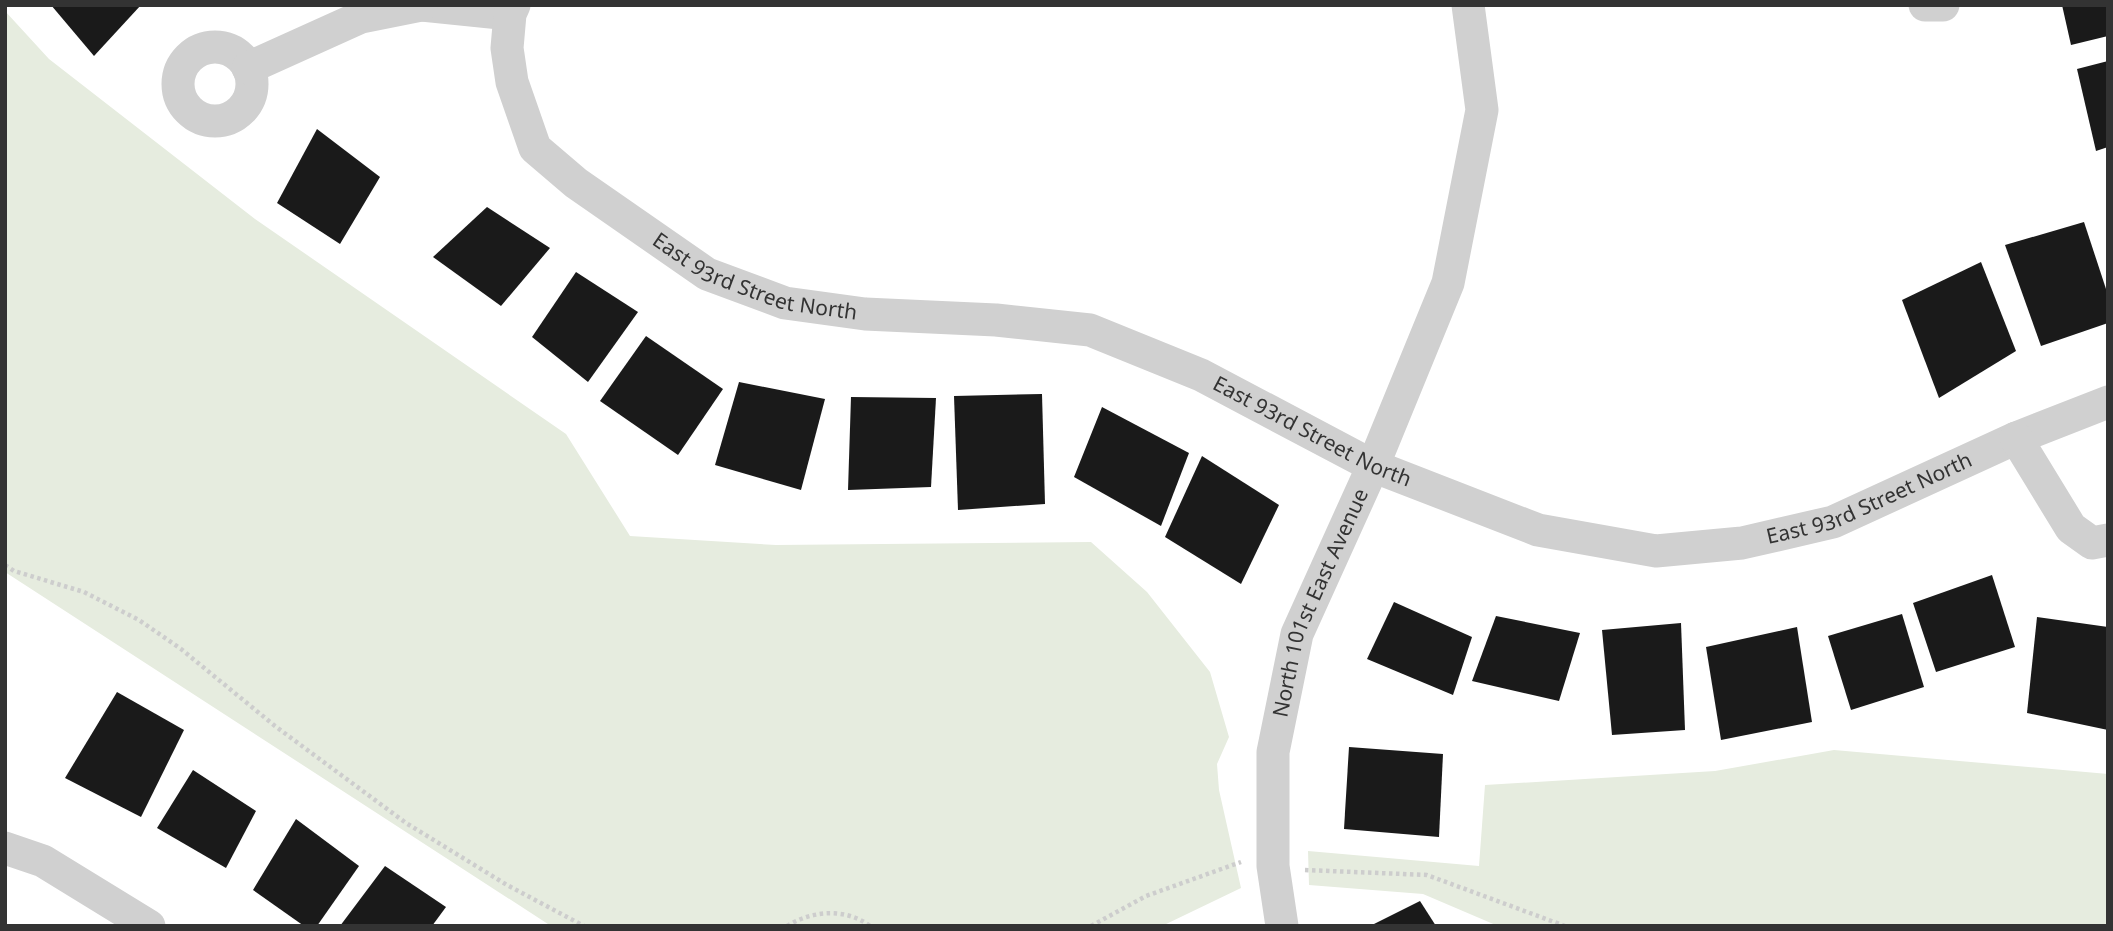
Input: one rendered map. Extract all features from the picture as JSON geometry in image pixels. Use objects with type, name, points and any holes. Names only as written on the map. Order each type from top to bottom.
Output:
[{"type":"street","points":[[248,68],[361,17],[422,5],[512,10]]},
{"type":"street","name":"North 101st East Avenue","points":[[1282,926],[1273,866],[1273,751],[1297,634],[1373,466],[1448,284],[1482,110],[1468,5]]},
{"type":"street","points":[[1925,5],[1944,5]]},
{"type":"street","name":"East 93rd Street North","points":[[512,10],[507,48],[512,82],[535,148],[576,183],[707,274],[785,303],[865,314],[996,320],[1090,330],[1201,375],[1373,466],[1538,530],[1656,551],[1742,543],[1833,522],[2017,438],[2108,402]]},
{"type":"street","points":[[2017,438],[2071,528],[2092,543],[2108,540]]},
{"type":"street","points":[[5,848],[43,860],[149,926]]},
{"type":"path","points":[[5,565],[15,571],[83,592],[139,620],[181,649],[275,726],[406,823],[507,885],[583,926]]},
{"type":"path","points":[[1091,926],[1146,897],[1197,876],[1245,861],[1312,871],[1427,875],[1565,926]]},
{"type":"path","points":[[787,926],[797,919],[821,914],[854,914],[870,926]]},
{"type":"shaded area","points":[[5,11],[49,59],[255,219],[566,434],[630,536],[776,545],[1091,542],[1147,592],[1210,672],[1229,737],[1217,764],[1219,790],[1241,888],[1162,926],[551,926],[5,572]]},
{"type":"shaded area","points":[[1834,750],[2108,774],[2108,926],[1498,926],[1423,894],[1309,885],[1308,851],[1479,866],[1485,785],[1715,771]]},
{"type":"building","points":[[51,5],[141,5],[94,56]]},
{"type":"building","points":[[2062,5],[2108,5],[2108,36],[2071,45]]},
{"type":"building","points":[[2108,61],[2108,147],[2096,151],[2077,69]]},
{"type":"building","points":[[317,129],[380,177],[340,244],[277,203]]},
{"type":"building","points":[[487,207],[550,248],[501,306],[433,257]]},
{"type":"building","points":[[2084,222],[2108,295],[2108,323],[2041,346],[2005,245]]},
{"type":"building","points":[[1981,262],[2016,351],[1939,398],[1902,300]]},
{"type":"building","points":[[576,272],[638,312],[588,382],[532,337]]},
{"type":"building","points":[[646,336],[723,389],[678,455],[600,401]]},
{"type":"building","points":[[739,382],[825,399],[801,490],[715,465]]},
{"type":"building","points":[[1042,394],[1045,504],[958,510],[954,396]]},
{"type":"building","points":[[851,397],[936,398],[931,487],[848,490]]},
{"type":"building","points":[[1102,407],[1189,453],[1161,526],[1074,477]]},
{"type":"building","points":[[1202,456],[1279,505],[1241,584],[1165,537]]},
{"type":"building","points":[[1992,575],[2015,647],[1936,672],[1913,603]]},
{"type":"building","points":[[1394,602],[1472,637],[1453,695],[1367,659]]},
{"type":"building","points":[[1902,614],[1924,687],[1851,710],[1828,636]]},
{"type":"building","points":[[1496,616],[1580,633],[1559,701],[1472,681]]},
{"type":"building","points":[[2037,617],[2108,627],[2108,730],[2027,713]]},
{"type":"building","points":[[1681,623],[1685,730],[1612,735],[1602,630]]},
{"type":"building","points":[[1797,627],[1812,722],[1721,740],[1706,647]]},
{"type":"building","points":[[117,692],[184,730],[141,817],[65,778]]},
{"type":"building","points":[[1349,747],[1443,754],[1439,837],[1344,829]]},
{"type":"building","points":[[193,770],[256,811],[226,868],[157,828]]},
{"type":"building","points":[[296,819],[359,866],[317,926],[304,926],[253,890]]},
{"type":"building","points":[[385,866],[446,907],[432,926],[340,926]]},
{"type":"building","points":[[1420,901],[1436,926],[1370,926]]}]
